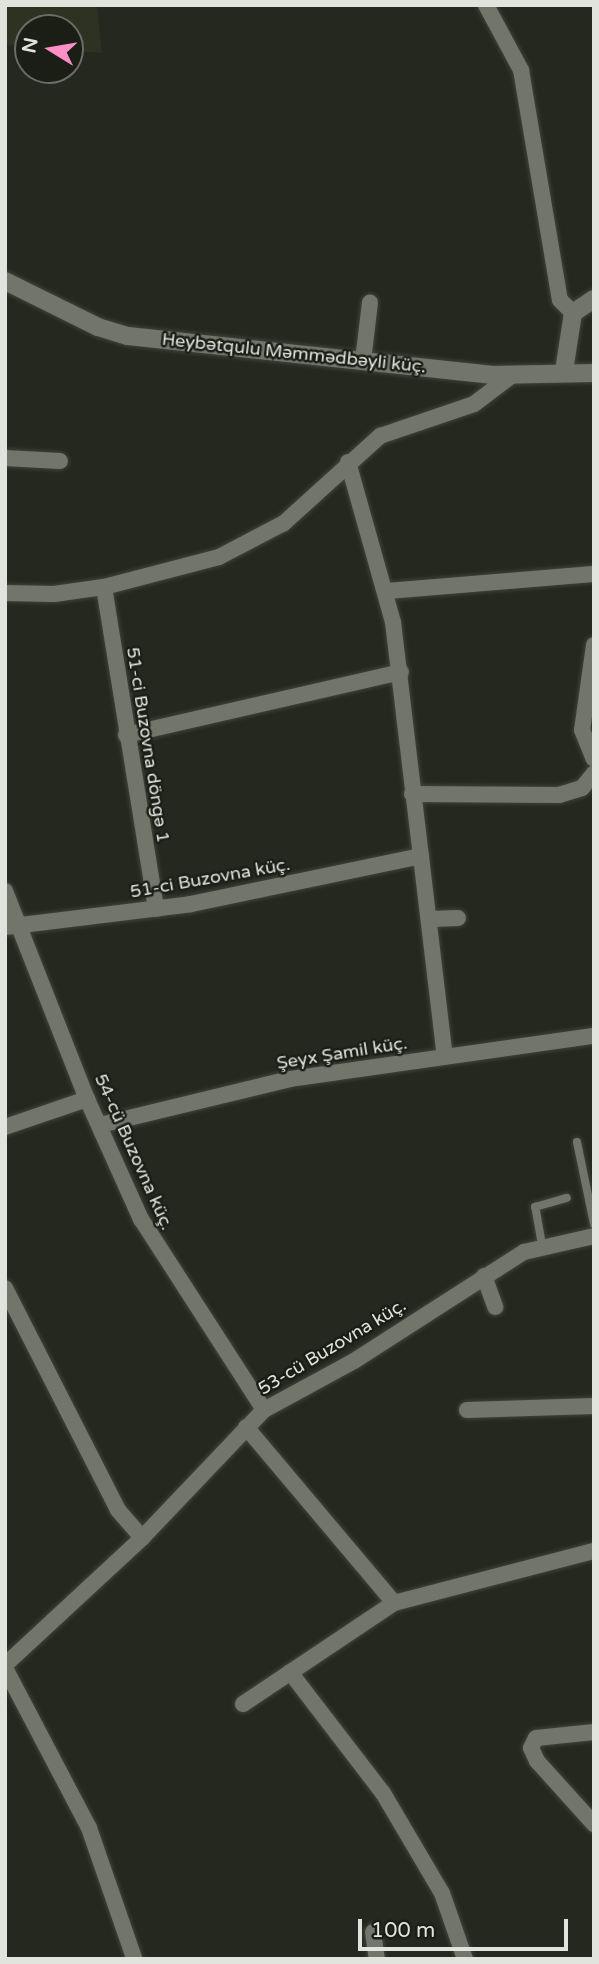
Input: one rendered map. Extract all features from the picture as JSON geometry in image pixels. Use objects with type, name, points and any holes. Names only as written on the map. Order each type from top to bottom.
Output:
[{"type":"street","points":[[486,5],[521,70],[542,174],[558,289],[564,306],[573,313]]},
{"type":"street","name":"Heybətqulu Məmmədbəyli küç.","points":[[5,281],[111,332],[511,376],[564,371],[594,373]]},
{"type":"street","points":[[564,371],[573,313],[594,299]]},
{"type":"street","points":[[363,361],[370,302]]},
{"type":"street","points":[[5,593],[54,594],[104,587],[192,566],[241,547],[284,523],[348,462],[380,436],[474,404],[511,376]]},
{"type":"street","points":[[5,458],[60,461]]},
{"type":"street","points":[[348,462],[386,591],[401,672],[412,794],[431,919],[445,1056]]},
{"type":"street","points":[[386,591],[594,574]]},
{"type":"street","name":"51-ci Buzovna döngə 1","points":[[104,587],[156,909]]},
{"type":"street","points":[[594,645],[582,730],[594,759]]},
{"type":"street","points":[[126,735],[401,672]]},
{"type":"street","points":[[412,794],[559,795],[582,788],[594,773]]},
{"type":"street","name":"51-ci Buzovna küç.","points":[[12,926],[156,909],[421,856]]},
{"type":"street","name":"54-cü Buzovna küç.","points":[[5,891],[12,926],[87,1099],[156,1246],[264,1410]]},
{"type":"street","points":[[431,919],[458,918]]},
{"type":"street","name":"Şeyx Şamil küç.","points":[[100,1125],[290,1080],[594,1036]]},
{"type":"street","points":[[5,1127],[87,1099]]},
{"type":"street","name":"53-cü Buzovna küç.","points":[[5,1666],[142,1538],[264,1410],[354,1361],[484,1276],[542,1245],[594,1236]]},
{"type":"street","points":[[484,1276],[495,1307]]},
{"type":"street","points":[[5,1288],[118,1510],[142,1538]]},
{"type":"street","points":[[467,1410],[594,1406]]},
{"type":"street","points":[[246,1427],[394,1603]]},
{"type":"street","points":[[243,1704],[394,1603],[594,1550]]},
{"type":"street","points":[[5,1666],[89,1828],[134,1958]]},
{"type":"street","points":[[290,1672],[383,1793],[442,1893],[465,1959]]},
{"type":"street","points":[[594,1732],[536,1738],[531,1748],[537,1761],[594,1824]]},
{"type":"street","points":[[373,1932],[377,1959]]},
{"type":"lane","points":[[577,1142],[594,1224]]},
{"type":"lane","points":[[542,1245],[535,1207],[567,1198]]},
{"type":"shaded area","points":[[5,5],[97,5],[102,53],[84,52],[84,14],[14,14],[14,46],[5,45]]}]
